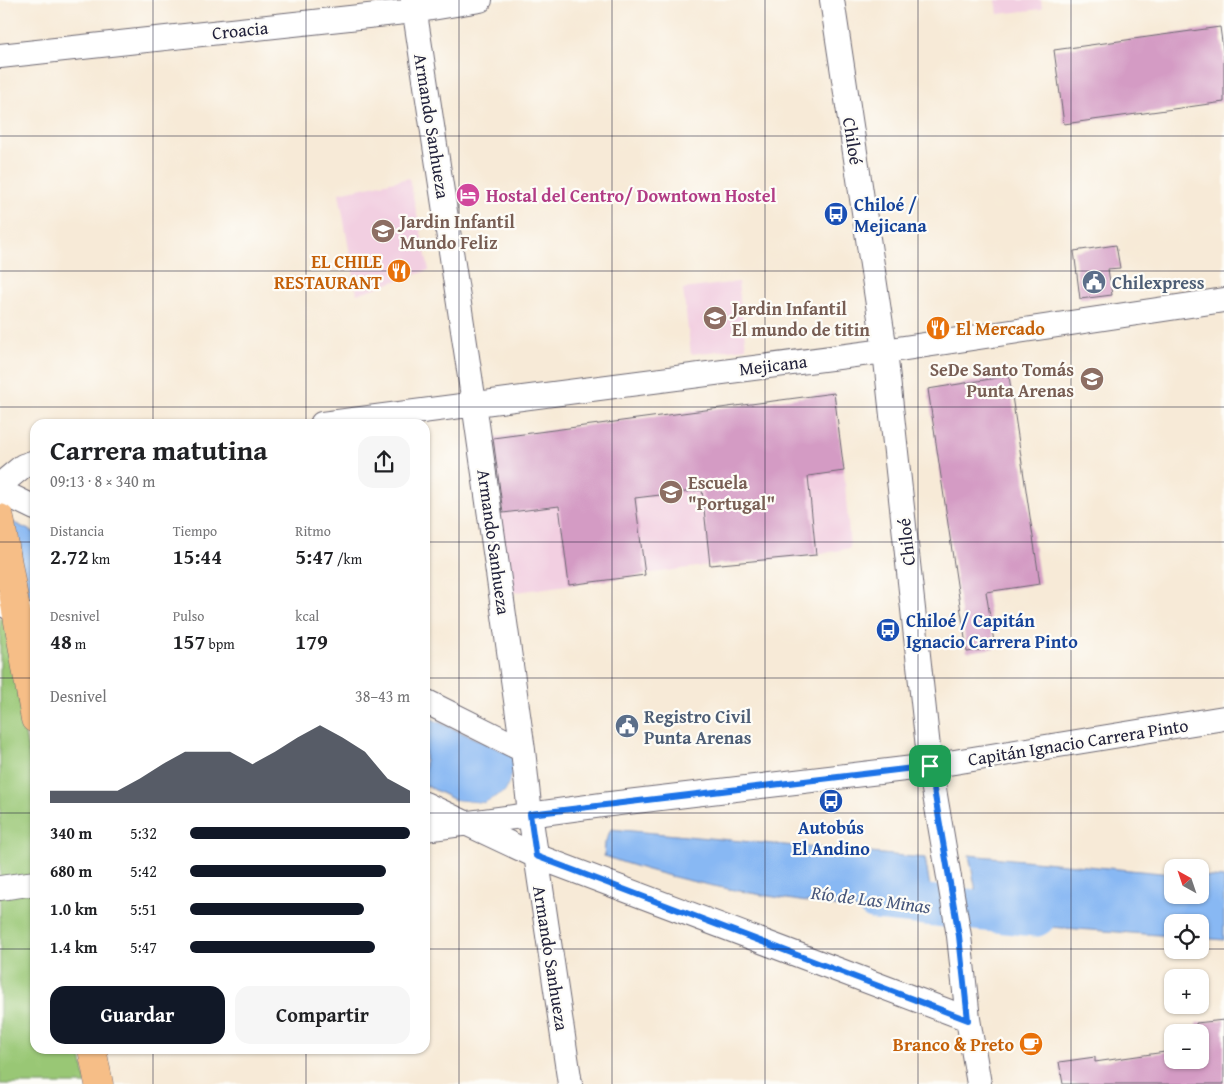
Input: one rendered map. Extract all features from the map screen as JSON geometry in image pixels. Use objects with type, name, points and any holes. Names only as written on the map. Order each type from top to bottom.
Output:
[{"type":"main road","points":[[0,518],[30,690]]},
{"type":"main road","points":[[93,1054],[99,1084]]},
{"type":"street","name":"Croacia","points":[[0,56],[414,6],[480,0]]},
{"type":"street","name":"Chiloé","points":[[832,0],[885,351],[930,766],[959,936],[968,1020],[979,1084]]},
{"type":"street","name":"Armando Sanhueza","points":[[414,6],[474,403],[523,750],[530,814],[570,1084]]},
{"type":"street","name":"Mejicana","points":[[358,419],[885,351],[1224,300]]},
{"type":"street","points":[[0,485],[23,466],[30,464]]},
{"type":"street","points":[[0,491],[30,506]]},
{"type":"street","points":[[430,704],[523,750]]},
{"type":"street","name":"Capitán Ignacio Carrera Pinto","points":[[430,828],[602,805],[930,766],[1224,718]]},
{"type":"street","points":[[430,807],[536,856],[593,876],[968,1020]]},
{"type":"street","points":[[0,888],[30,885]]},
{"type":"shaded area","points":[[996,0],[1041,0],[1042,9],[998,14]]},
{"type":"shaded area","name":"Jardin Infantil Mundo Feliz","points":[[409,178],[429,270],[357,294],[339,193]]},
{"type":"shaded area","name":"Jardin Infantil El mundo de titin","points":[[738,282],[746,348],[691,354],[683,289]]},
{"type":"shaded area","name":"Escuela \"Portugal\"","points":[[834,393],[844,471],[850,548],[816,555],[710,565],[510,593],[490,438]]},
{"type":"green space","points":[[0,617],[5,619],[30,762],[30,1054],[81,1054],[86,1084],[0,1084]]},
{"type":"water","points":[[0,516],[30,531],[30,596],[0,582]]},
{"type":"water","points":[[430,718],[518,758],[506,791],[484,803],[455,800],[430,788]]},
{"type":"water","points":[[611,829],[925,858],[936,921],[726,889],[644,869],[604,856],[605,843]]},
{"type":"water","points":[[969,855],[1164,873],[1164,904],[1209,904],[1209,877],[1224,878],[1224,940],[1209,939],[1209,914],[1164,914],[1164,935],[982,922]]},
{"type":"pier","points":[[517,758],[520,758],[508,793],[485,806],[455,802],[455,800],[484,803],[506,791]]},
{"type":"building","points":[[1220,27],[1224,57],[1224,102],[1064,124],[1054,50]]},
{"type":"building","name":"Chilexpress","points":[[1116,245],[1120,268],[1108,269],[1112,295],[1080,299],[1074,251]]},
{"type":"building","points":[[1009,376],[1040,584],[986,592],[995,648],[967,652],[928,389]]},
{"type":"building","name":"Escuela \"Portugal\"","points":[[834,393],[844,471],[808,476],[816,555],[710,565],[702,490],[635,498],[645,575],[569,585],[559,506],[503,513],[493,438]]},
{"type":"building","points":[[1224,1020],[1224,1084],[1063,1084],[1059,1062],[1095,1057],[1095,1062],[1164,1052],[1164,1069],[1209,1069],[1209,1024],[1196,1023]]},
{"type":"waterway","name":"Río de Las Minas","points":[[876,900],[1036,916]]},
{"type":"place","name":"Hostal del Centro/ Downtown Hostel","points":[[468,195]]},
{"type":"place","name":"Chiloé / Mejicana","points":[[836,214]]},
{"type":"place","name":"Jardin Infantil Mundo Feliz","points":[[383,231]]},
{"type":"place","name":"EL CHILE RESTAURANT","points":[[399,271]]},
{"type":"place","name":"Chilexpress","points":[[1094,282]]},
{"type":"place","name":"Jardin Infantil El mundo de titin","points":[[715,318]]},
{"type":"place","name":"El Mercado","points":[[938,328]]},
{"type":"place","name":"SeDe Santo Tomás Punta Arenas","points":[[1092,379]]},
{"type":"place","name":"Escuela \"Portugal\"","points":[[671,492]]},
{"type":"place","name":"Chiloé / Capitán Ignacio Carrera Pinto","points":[[888,630]]},
{"type":"place","name":"Registro Civil Punta Arenas","points":[[627,726]]},
{"type":"place","name":"Autobús El Andino","points":[[831,801]]},
{"type":"place","name":"Branco & Preto","points":[[1031,1044]]},
{"type":"route","points":[[930,766],[959,936],[968,1020],[593,876],[536,856],[530,814],[930,766]]}]
